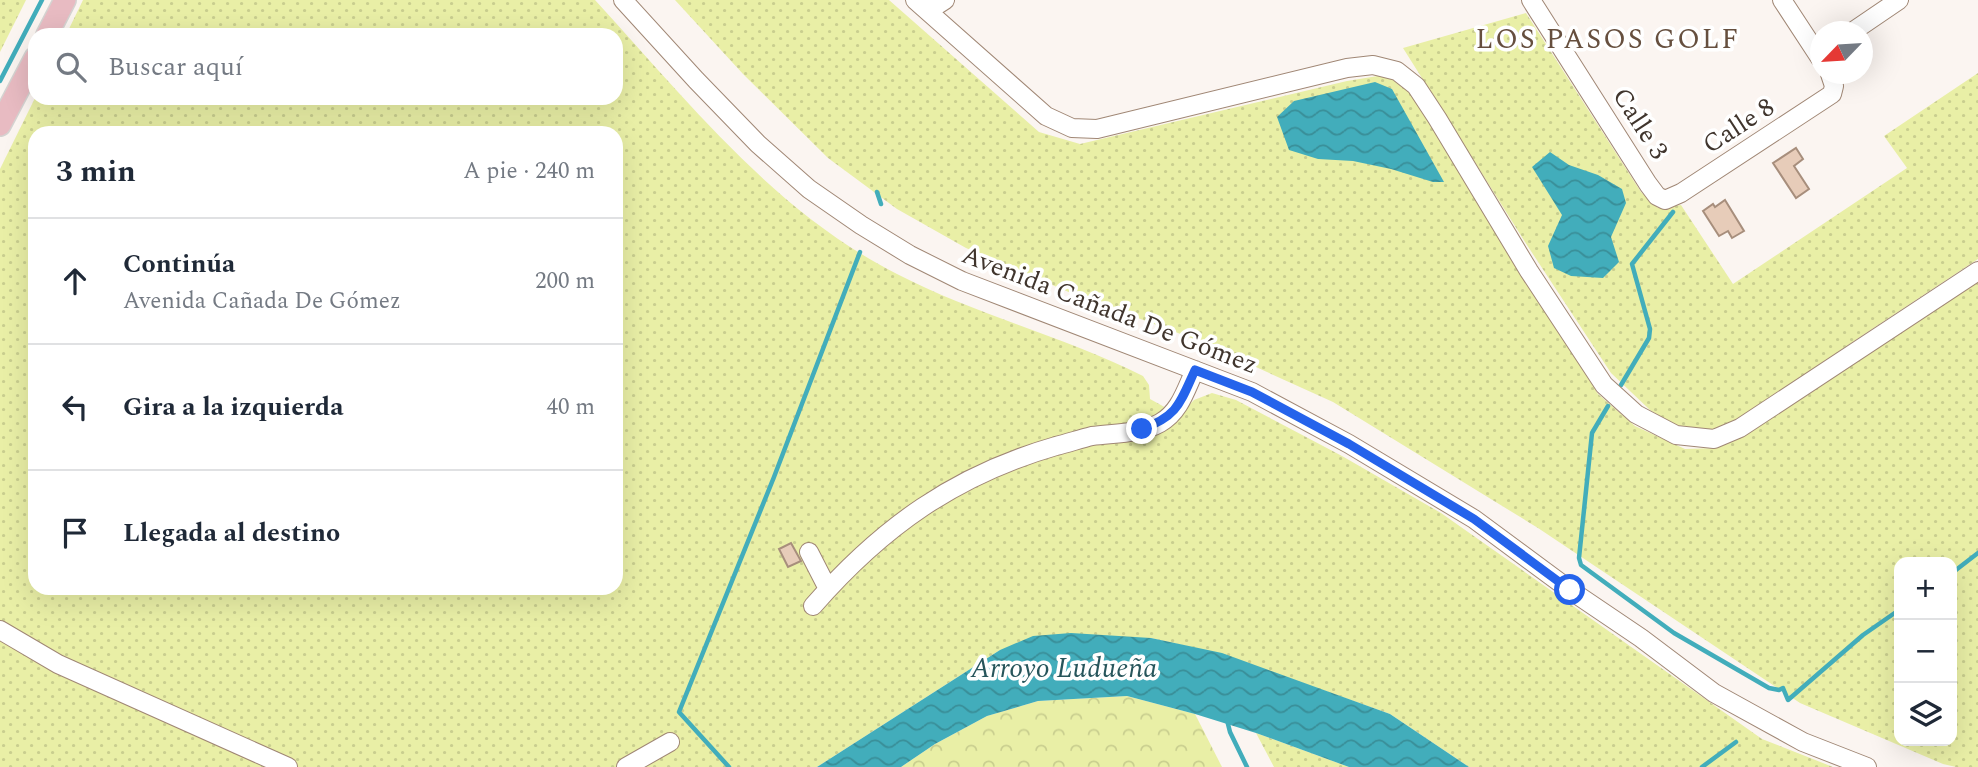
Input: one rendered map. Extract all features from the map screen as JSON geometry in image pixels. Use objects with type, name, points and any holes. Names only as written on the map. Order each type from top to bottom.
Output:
[{"type":"main road","points":[[51,28],[65,0]]},
{"type":"main road","points":[[0,125],[28,71]]},
{"type":"street","name":"Avenida Cañada De Gómez","points":[[624,0],[758,144],[809,189],[861,225],[910,255],[962,281],[1252,392],[1349,444],[1474,519],[1714,693],[1803,742],[1867,767]]},
{"type":"street","points":[[921,5],[945,0]]},
{"type":"street","name":"Calle 3","points":[[1531,0],[1648,184],[1657,196],[1665,200]]},
{"type":"street","points":[[1782,0],[1810,41]]},
{"type":"street","points":[[1868,21],[1899,0]]},
{"type":"street","points":[[921,5],[1046,116],[1072,128],[1097,129],[1347,68],[1373,65],[1397,71],[1416,86],[1529,271],[1604,385],[1636,414],[1676,435],[1714,439],[1740,428],[1978,271]]},
{"type":"street","name":"Calle 8","points":[[1665,200],[1681,193],[1824,100],[1832,94],[1832,84]]},
{"type":"street","points":[[813,606],[871,545],[911,514],[956,487],[1043,450],[1089,437],[1142,429],[1161,422],[1178,407],[1195,370]]},
{"type":"street","points":[[809,552],[828,589]]},
{"type":"street","points":[[0,630],[58,664],[288,767]]},
{"type":"street","points":[[625,767],[670,742]]},
{"type":"green space","points":[[0,0],[26,0],[0,52]]},
{"type":"green space","points":[[83,0],[595,0],[620,28],[69,28]]},
{"type":"green space","points":[[675,0],[889,0],[1039,132],[1080,144],[1347,81],[1384,75],[1409,87],[1598,394],[1635,426],[1685,449],[1717,448],[1752,431],[1933,309],[1978,282],[1978,767],[1943,764],[1901,746],[1957,746],[1957,557],[1894,557],[1894,743],[1800,703],[1538,528],[1333,402],[1194,339],[1071,293],[966,248],[897,209],[828,158],[743,74]]},
{"type":"green space","points":[[1526,13],[1641,192],[1658,208],[1681,205],[1733,284],[1907,168],[1884,136],[1978,73],[1978,259],[1733,423],[1708,431],[1675,425],[1650,410],[1611,373],[1403,48]]},
{"type":"green space","points":[[623,31],[734,151],[810,219],[852,248],[927,289],[1082,349],[1143,376],[1149,385],[1150,399],[1179,415],[1194,400],[1212,393],[1236,400],[1342,456],[1441,513],[1762,739],[1833,767],[1469,767],[1390,714],[1222,654],[1151,638],[1000,650],[817,767],[0,767],[0,169],[32,105],[623,105]]},
{"type":"green space","points":[[1127,696],[1195,714],[1222,767],[901,767],[935,744],[987,716],[1038,701]]},
{"type":"green space","points":[[1256,733],[1349,767],[1274,767]]},
{"type":"water","points":[[1375,82],[1392,89],[1444,182],[1433,182],[1353,161],[1318,159],[1289,150],[1277,117],[1294,101]]},
{"type":"water","points":[[1550,152],[1569,165],[1598,175],[1622,189],[1626,203],[1611,237],[1619,262],[1603,278],[1571,276],[1554,268],[1548,246],[1562,215],[1532,167]]},
{"type":"water","name":"Arroyo Ludueña","points":[[1071,633],[1151,638],[1222,653],[1390,714],[1469,767],[1349,767],[1256,733],[1127,696],[1038,701],[987,716],[935,744],[901,767],[817,767],[1000,650],[1033,636]]},
{"type":"building","points":[[1796,148],[1803,159],[1794,166],[1809,189],[1796,198],[1773,163]]},
{"type":"building","points":[[1725,200],[1744,231],[1732,238],[1728,231],[1719,236],[1703,211]]},
{"type":"building","points":[[791,543],[801,561],[788,567],[779,549]]},
{"type":"waterway","points":[[0,81],[42,0]]},
{"type":"waterway","points":[[877,192],[881,204]]},
{"type":"waterway","points":[[1621,385],[1649,338],[1650,329],[1632,264],[1673,212]]},
{"type":"waterway","points":[[729,767],[679,712],[774,477],[860,252]]},
{"type":"waterway","points":[[1608,406],[1592,433],[1579,558],[1581,565],[1674,633],[1769,688],[1783,688],[1788,700],[1863,635],[1894,613]]},
{"type":"waterway","points":[[1957,569],[1978,553]]},
{"type":"waterway","points":[[1227,720],[1247,767]]},
{"type":"waterway","points":[[1702,767],[1736,742]]},
{"type":"district","name":"LOS PASOS GOLF","points":[[1608,38]]},
{"type":"route","points":[[1142,429],[1161,422],[1178,407],[1195,370],[1252,392],[1349,444],[1474,519],[1570,590]]}]
